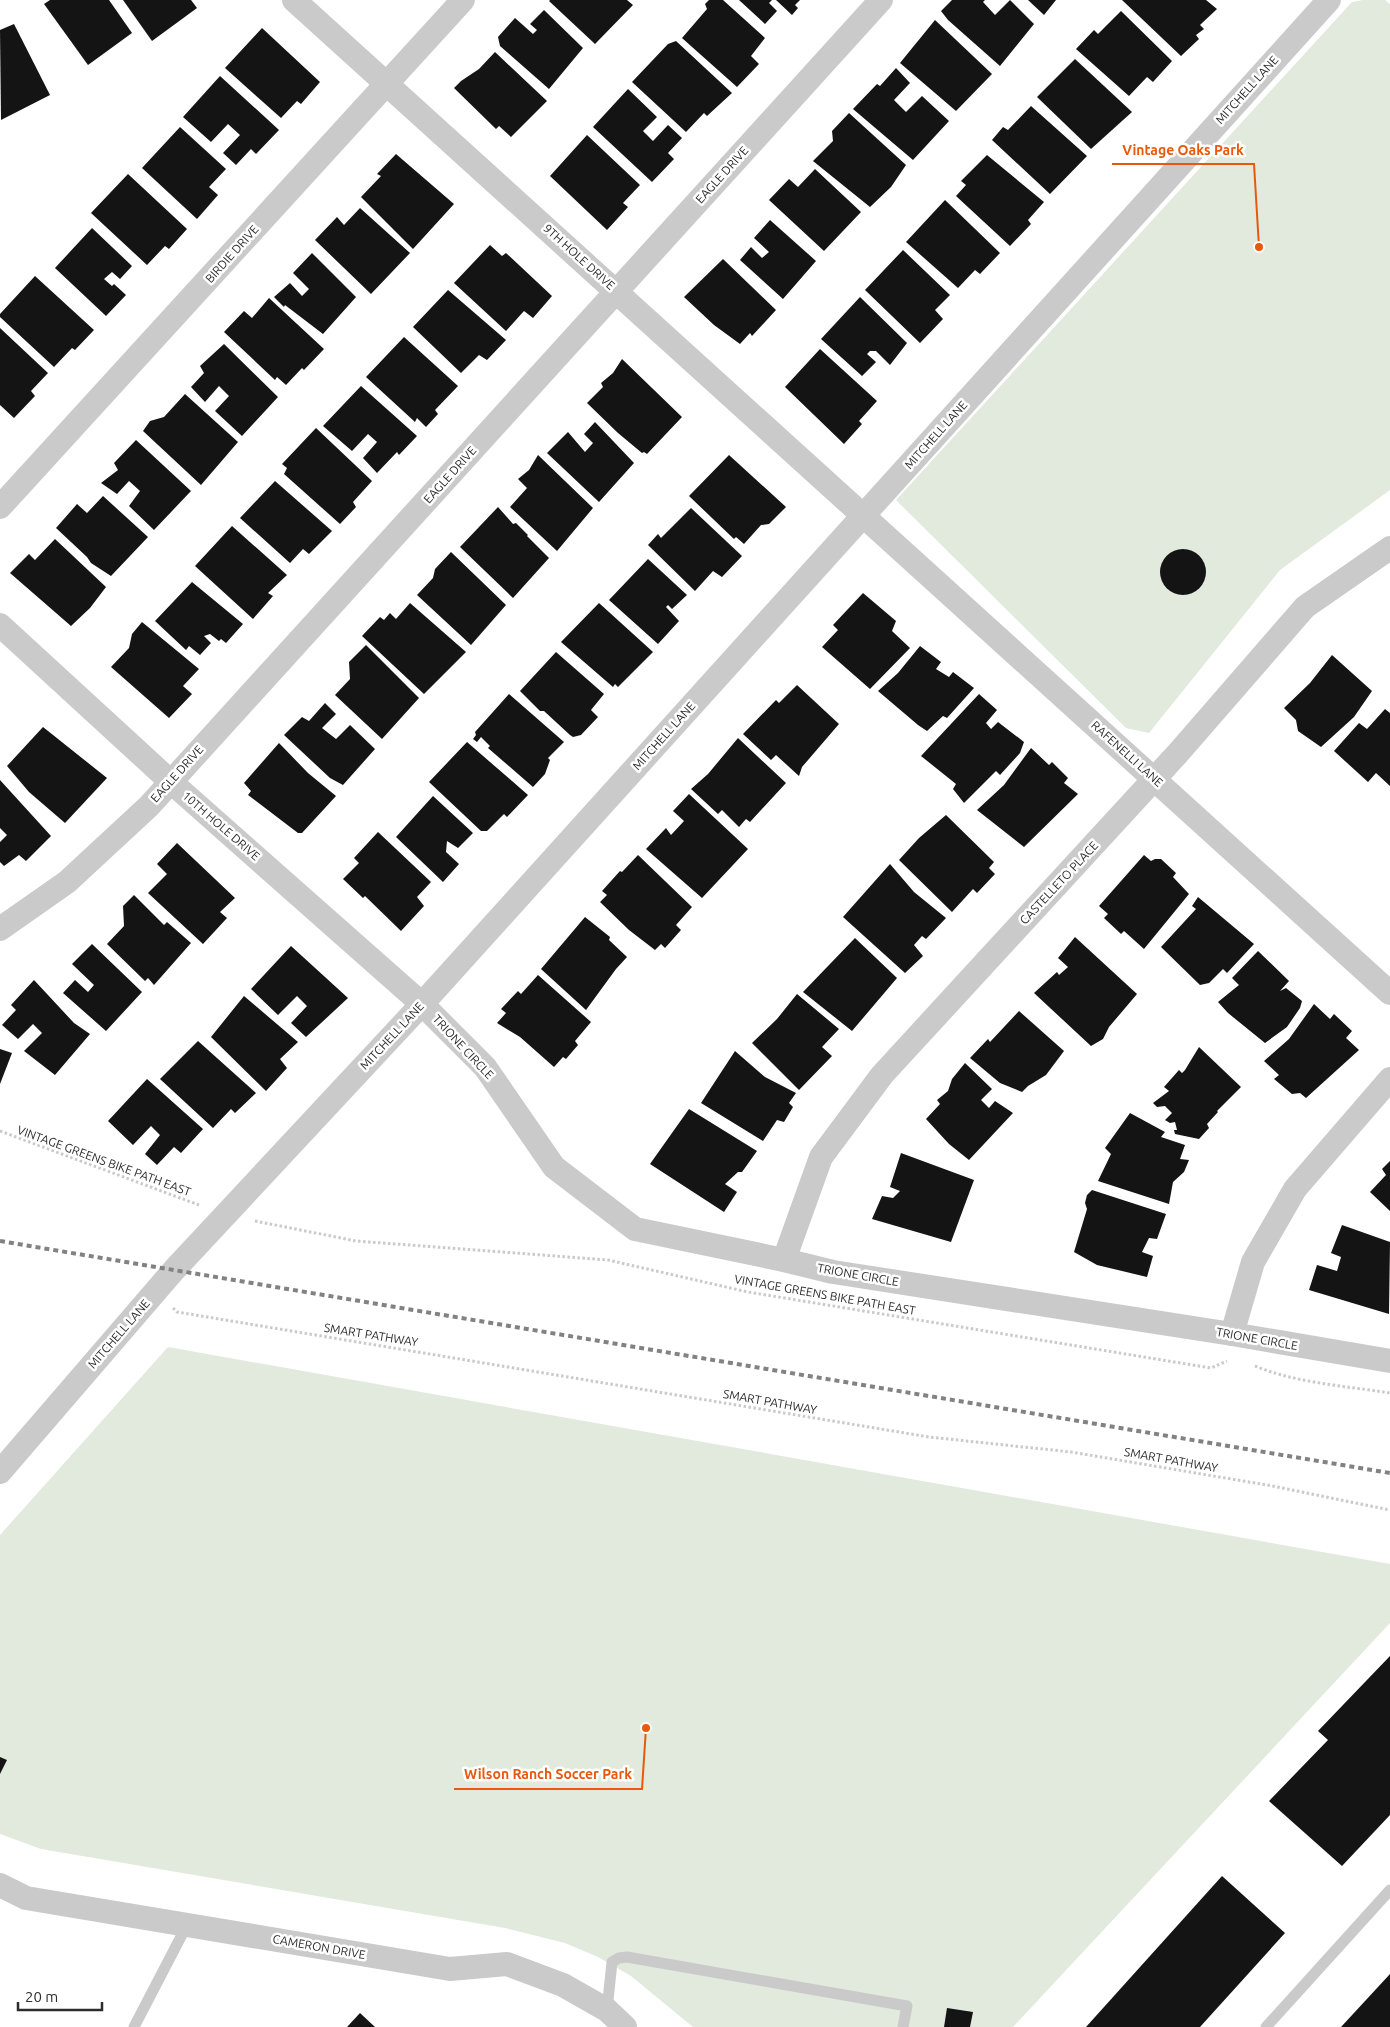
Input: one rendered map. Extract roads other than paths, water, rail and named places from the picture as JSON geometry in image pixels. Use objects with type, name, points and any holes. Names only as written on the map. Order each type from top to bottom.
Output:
[{"type":"street","name":"9TH HOLE DRIVE","points":[[294,0],[864,515]]},
{"type":"street","name":"BIRDIE DRIVE","points":[[0,507],[464,0]]},
{"type":"street","name":"EAGLE DRIVE","points":[[0,929],[67,882],[149,806],[881,0]]},
{"type":"street","name":"MITCHELL LANE","points":[[0,1472],[155,1292],[220,1220],[422,1004],[1329,0]]},
{"type":"street","name":"RAFENELLI LANE","points":[[864,515],[1390,994]]},
{"type":"street","name":"CASTELLETO PLACE","points":[[784,1260],[821,1157],[882,1076],[1154,779],[1306,607],[1390,548]]},
{"type":"street","name":"10TH HOLE DRIVE","points":[[0,625],[171,782],[422,1004]]},
{"type":"street","name":"TRIONE CIRCLE","points":[[422,1004],[485,1067],[554,1167],[635,1229],[843,1274],[1232,1334],[1390,1361]]},
{"type":"street","points":[[1232,1334],[1253,1262],[1295,1189],[1390,1079]]},
{"type":"street","name":"CAMERON DRIVE","points":[[0,1885],[26,1898],[450,1969],[507,1964],[563,1984],[607,2010],[625,2027]]},
{"type":"lane","points":[[1266,2027],[1390,1890]]},
{"type":"lane","points":[[134,2027],[187,1925]]},
{"type":"lane","points":[[607,2010],[612,1962],[626,1957],[907,2006],[903,2027]]},
{"type":"railway","points":[[0,1241],[1390,1473]]},
{"type":"place","name":"Vintage Oaks Park","points":[[1259,247]]},
{"type":"place","name":"Wilson Ranch Soccer Park","points":[[646,1728]]}]
